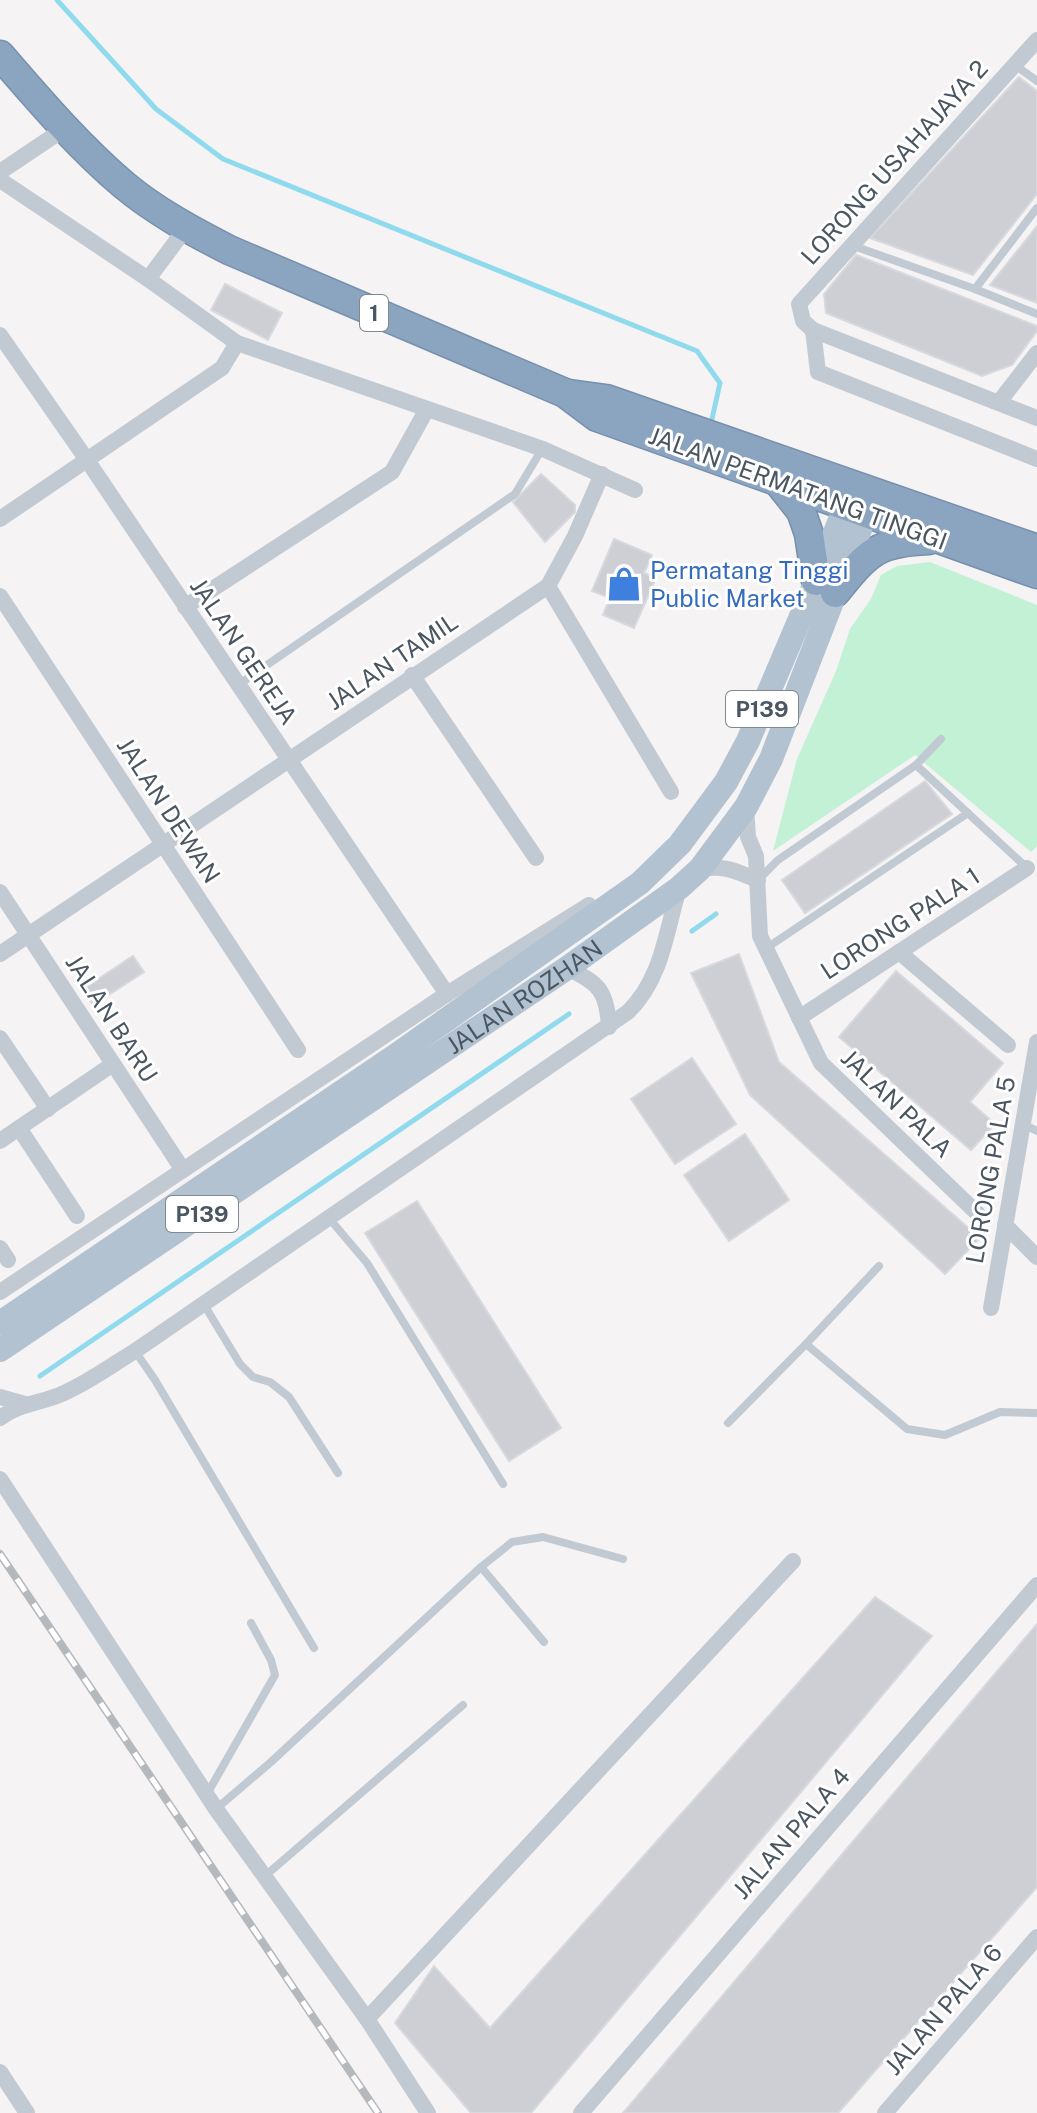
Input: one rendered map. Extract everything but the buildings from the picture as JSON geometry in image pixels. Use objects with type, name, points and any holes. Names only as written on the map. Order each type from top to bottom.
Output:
[{"type":"highway","name":"JALAN PERMATANG TINGGI","points":[[0,55],[64,129],[125,186],[186,228],[267,267],[565,393],[597,417],[778,482],[860,500],[1037,549]]},
{"type":"highway","name":"JALAN PERMATANG TINGGI","points":[[565,393],[606,399],[860,500],[942,540],[1037,574]]},
{"type":"highway","points":[[778,482],[801,511],[826,587],[882,546],[903,541],[942,540]]},
{"type":"main road","name":"JALAN ROZHAN","points":[[0,1323],[400,1067],[567,968],[679,888],[700,869],[746,807],[771,759],[826,587],[860,500]]},
{"type":"main road","name":"JALAN ROZHAN","points":[[0,1350],[400,1067],[640,883],[680,844],[716,797],[826,587]]},
{"type":"street","name":"LORONG USAHAJAYA 2","points":[[808,326],[799,304],[1037,40]]},
{"type":"street","points":[[0,172],[64,129]]},
{"type":"street","points":[[0,180],[237,343],[543,449],[635,490]]},
{"type":"street","points":[[148,279],[186,228]]},
{"type":"street","points":[[808,326],[1037,418]]},
{"type":"street","points":[[808,326],[818,372],[1037,459]]},
{"type":"street","name":"JALAN GEREJA","points":[[0,335],[447,994]]},
{"type":"street","points":[[0,519],[222,368],[237,343]]},
{"type":"street","points":[[999,402],[1037,353]]},
{"type":"street","points":[[185,607],[392,472],[427,409]]},
{"type":"street","name":"JALAN TAMIL","points":[[0,954],[548,586],[575,536],[602,474]]},
{"type":"street","points":[[548,586],[671,792]]},
{"type":"street","name":"JALAN DEWAN","points":[[0,596],[298,1050]]},
{"type":"street","points":[[412,675],[536,858]]},
{"type":"street","name":"JALAN PALA","points":[[746,807],[748,837],[756,856],[758,924],[764,950],[821,1063],[978,1214]]},
{"type":"street","points":[[0,1292],[447,994],[680,844]]},
{"type":"street","points":[[700,869],[718,866],[758,880]]},
{"type":"street","name":"LORONG PALA 1","points":[[799,1018],[1027,868]]},
{"type":"street","points":[[0,1418],[25,1404],[67,1392],[135,1351],[609,1027],[641,999],[652,981],[679,888]]},
{"type":"street","name":"JALAN BARU","points":[[0,892],[183,1170]]},
{"type":"street","points":[[899,952],[1008,1045]]},
{"type":"street","points":[[567,968],[598,986],[605,997],[609,1027]]},
{"type":"street","name":"LORONG PALA 5","points":[[991,1308],[1005,1225],[1030,1127],[1037,1042]]},
{"type":"street","points":[[2,1046],[48,1109]]},
{"type":"street","points":[[0,1141],[113,1064]]},
{"type":"street","points":[[19,1128],[77,1216]]},
{"type":"street","points":[[1005,1225],[1037,1257]]},
{"type":"street","points":[[0,1397],[25,1404]]},
{"type":"street","points":[[0,1479],[212,1802],[367,2019],[428,2113]]},
{"type":"street","points":[[367,2019],[793,1561]]},
{"type":"street","name":"JALAN PALA 4","points":[[581,2113],[1037,1585]]},
{"type":"street","name":"JALAN PALA 6","points":[[885,2113],[1037,1937]]},
{"type":"street","points":[[0,2072],[27,2113]]},
{"type":"lane","points":[[1015,64],[1037,81]]},
{"type":"lane","points":[[975,289],[1037,208]]},
{"type":"lane","points":[[851,245],[1037,314]]},
{"type":"lane","points":[[238,685],[515,494],[543,449]]},
{"type":"lane","points":[[758,880],[778,860],[916,765],[941,739]]},
{"type":"lane","points":[[916,765],[1027,868]]},
{"type":"lane","points":[[764,950],[968,813]]},
{"type":"lane","points":[[327,1217],[367,1263],[503,1484]]},
{"type":"lane","points":[[728,1423],[879,1266]]},
{"type":"lane","points":[[202,1303],[240,1364],[253,1377],[270,1382],[289,1397],[338,1473]]},
{"type":"lane","points":[[806,1344],[907,1429],[945,1435],[1000,1412],[1037,1413]]},
{"type":"lane","points":[[135,1351],[314,1648]]},
{"type":"lane","points":[[212,1802],[271,1762],[481,1567],[512,1542],[543,1537],[623,1559]]},
{"type":"lane","points":[[481,1567],[544,1642]]},
{"type":"lane","points":[[212,1802],[275,1675],[271,1660],[251,1623]]},
{"type":"lane","points":[[265,1876],[463,1705]]},
{"type":"green space","points":[[930,562],[1037,605],[1037,846],[1031,852],[915,755],[773,851],[797,759],[836,671],[850,629],[871,599],[881,575],[897,566]]},
{"type":"waterway","points":[[57,0],[156,109],[223,159],[697,351],[720,383],[712,419]]},
{"type":"waterway","points":[[692,931],[716,914]]},
{"type":"waterway","points":[[40,1376],[569,1014]]},
{"type":"railway","points":[[0,1554],[378,2113]]},
{"type":"place","name":"Permatang Tinggi Public Market","points":[[624,584]]}]
